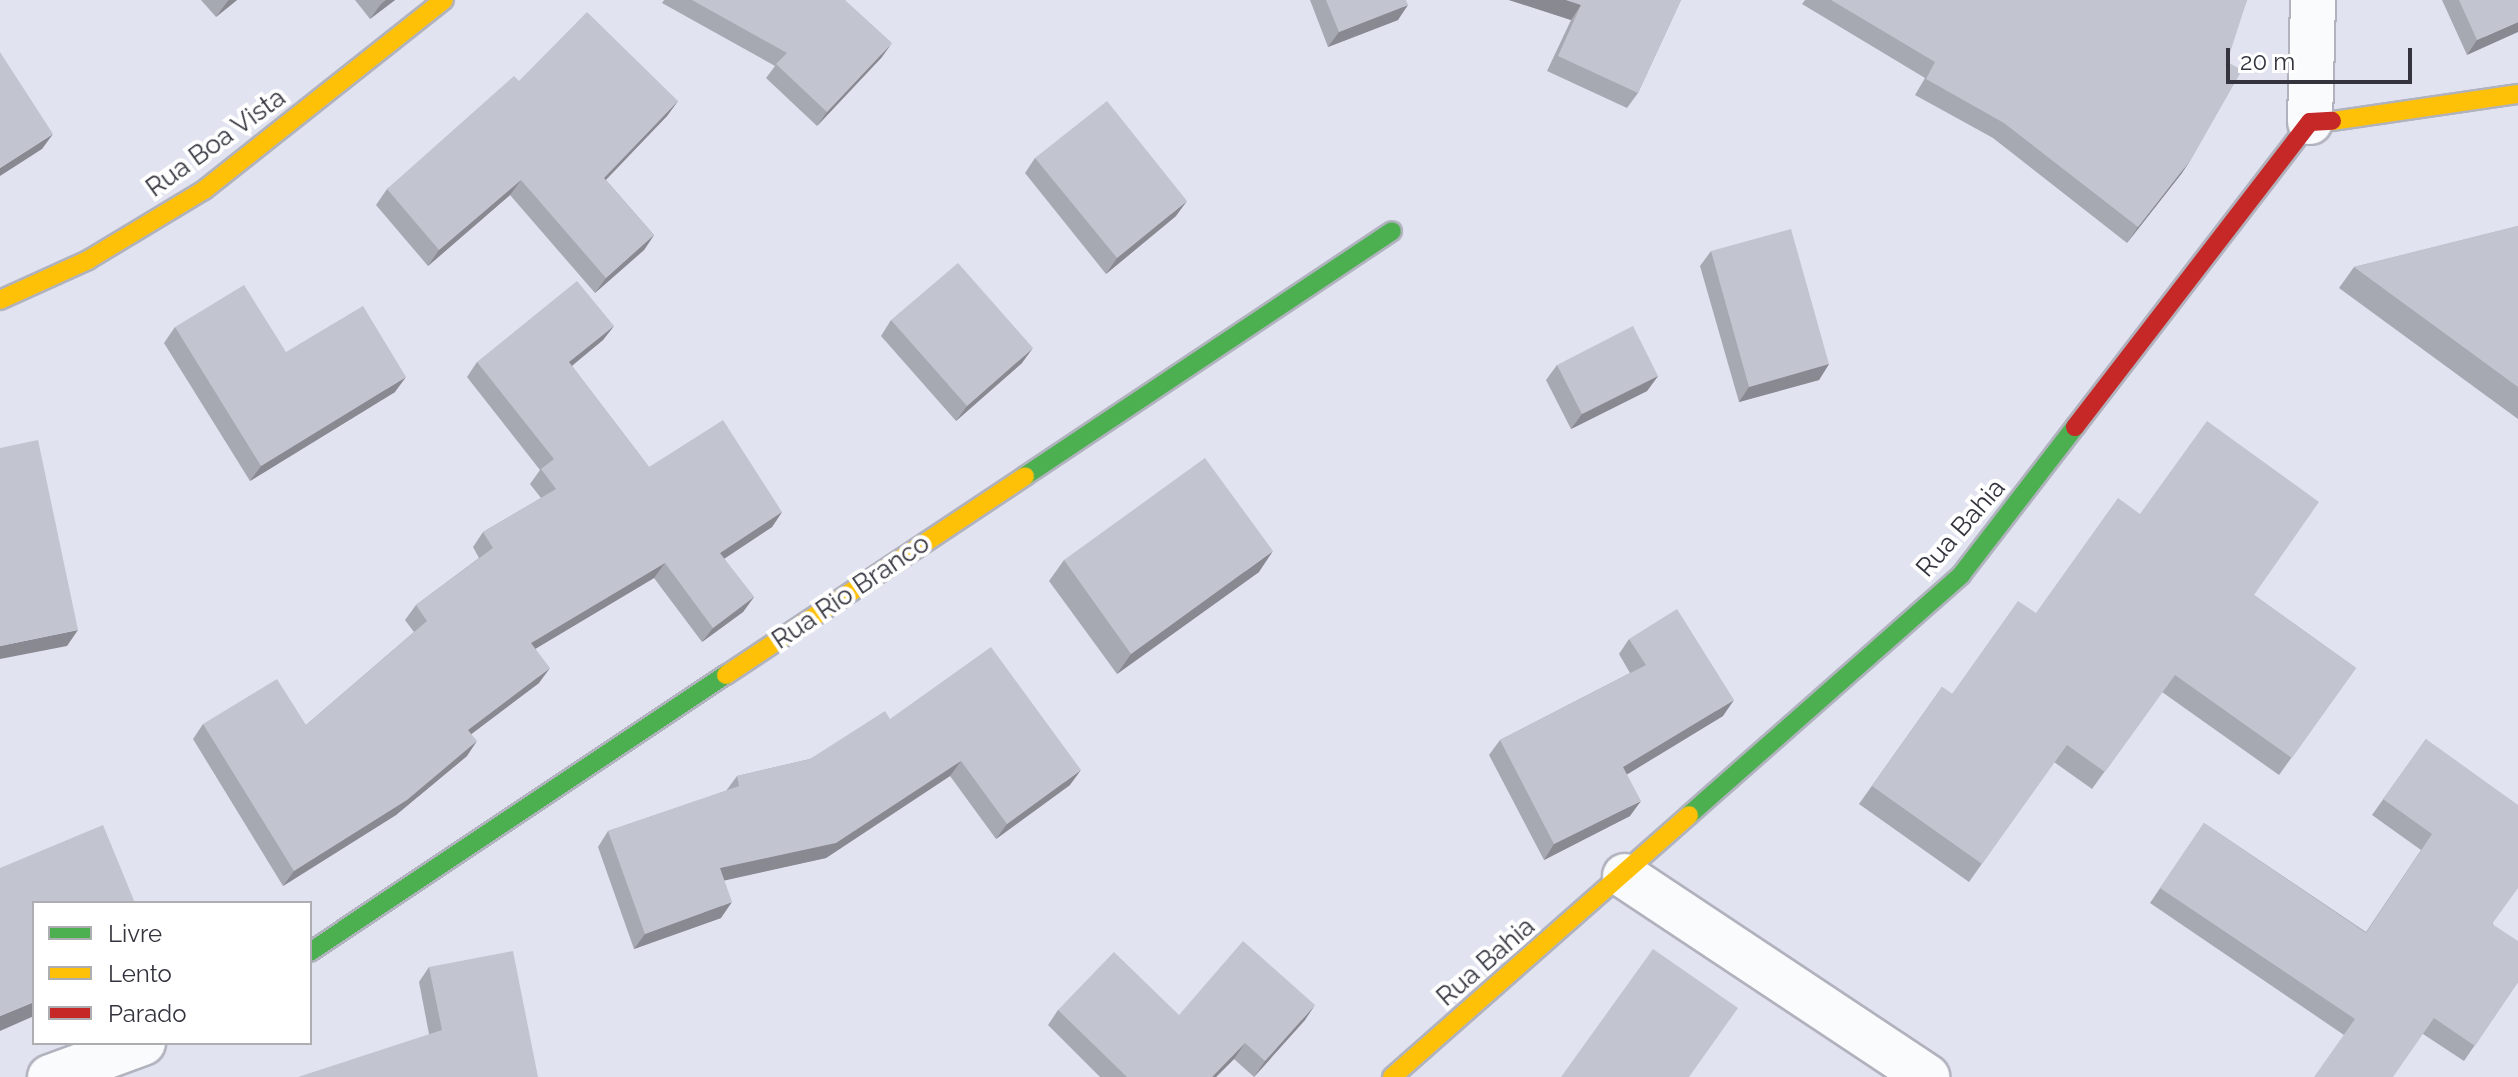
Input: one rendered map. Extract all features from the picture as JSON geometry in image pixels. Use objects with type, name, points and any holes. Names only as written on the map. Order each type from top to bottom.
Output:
[{"type":"street","name":"Rua Boa Vista","points":[[0,300],[88,260],[204,190],[444,0]]},
{"type":"street","points":[[2313,0],[2310,122],[2392,116],[2518,94]]},
{"type":"street","name":"Rua Bahia","points":[[1392,1077],[1625,876],[1961,575],[2310,122]]},
{"type":"street","name":"Rua Rio Branco","points":[[312,951],[1392,231]]},
{"type":"street","points":[[1625,876],[1927,1077]]},
{"type":"street","points":[[50,1077],[138,1045]]},
{"type":"building","points":[[692,0],[845,0],[892,43],[827,112],[776,64],[787,53]]},
{"type":"building","points":[[1326,0],[1406,0],[1408,5],[1339,32]]},
{"type":"building","points":[[1566,0],[1681,0],[1638,93],[1558,56],[1581,5]]},
{"type":"building","points":[[1831,0],[2247,0],[2227,62],[2242,70],[2192,158],[2138,227],[2004,123],[1926,79],[1935,62]]},
{"type":"building","points":[[2459,0],[2518,0],[2518,22],[2477,40]]},
{"type":"building","points":[[587,12],[678,101],[604,178],[654,235],[606,278],[521,180],[439,250],[387,189],[514,76],[519,81]]},
{"type":"building","points":[[0,52],[53,134],[0,168]]},
{"type":"building","points":[[1107,101],[1187,201],[1117,258],[1035,158]]},
{"type":"building","points":[[2518,226],[2518,387],[2354,267]]},
{"type":"building","points":[[1791,229],[1829,364],[1749,387],[1711,251]]},
{"type":"building","points":[[958,263],[1033,348],[967,406],[891,320]]},
{"type":"building","points":[[577,281],[614,326],[569,362],[649,467],[723,420],[782,512],[720,553],[754,597],[713,628],[665,563],[531,643],[550,668],[468,730],[477,741],[407,800],[294,871],[203,724],[277,679],[306,725],[427,621],[416,605],[493,548],[483,532],[556,489],[541,469],[554,459],[477,362]]},
{"type":"building","points":[[244,285],[286,352],[363,306],[406,377],[261,466],[175,327]]},
{"type":"building","points":[[1633,326],[1658,376],[1582,414],[1557,365]]},
{"type":"building","points":[[2207,421],[2319,502],[2254,595],[2356,668],[2292,758],[2175,675],[2105,772],[2067,745],[1982,864],[1872,786],[1942,687],[1952,694],[2018,601],[2036,613],[2118,498],[2140,514]]},
{"type":"building","points":[[38,440],[78,630],[0,646],[0,448]]},
{"type":"building","points":[[1205,458],[1273,551],[1131,654],[1064,560]]},
{"type":"building","points":[[1677,609],[1734,700],[1623,767],[1641,801],[1554,844],[1500,740],[1646,665],[1629,639]]},
{"type":"building","points":[[991,647],[1081,770],[1007,824],[961,761],[836,843],[720,868],[732,902],[645,934],[608,831],[739,786],[737,776],[810,759],[885,711],[890,719]]},
{"type":"building","points":[[2426,739],[2518,805],[2518,888],[2492,924],[2518,941],[2518,982],[2475,1046],[2434,1018],[2393,1077],[2314,1077],[2355,1019],[2160,888],[2204,823],[2366,933],[2432,834],[2383,799]]},
{"type":"building","points":[[103,825],[134,901],[32,901],[32,1003],[0,1016],[0,868]]},
{"type":"building","points":[[1243,941],[1315,1005],[1265,1061],[1245,1043],[1212,1077],[1127,1077],[1058,1010],[1114,952],[1179,1015]]},
{"type":"building","points":[[1653,949],[1738,1008],[1689,1077],[1561,1077]]},
{"type":"building","points":[[513,951],[538,1077],[298,1077],[442,1030],[429,967]]},
{"type":"traffic: fast","points":[[1025,476],[1392,231]]},
{"type":"traffic: fast","points":[[1689,815],[1961,575],[2075,427]]},
{"type":"traffic: fast","points":[[312,951],[726,675]]},
{"type":"traffic: slow","points":[[0,300],[88,260],[204,190],[444,0]]},
{"type":"traffic: slow","points":[[2332,121],[2518,94]]},
{"type":"traffic: slow","points":[[726,675],[1025,476]]},
{"type":"traffic: slow","points":[[1392,1077],[1689,815]]},
{"type":"traffic: jam","points":[[2075,427],[2310,122],[2332,121]]}]
